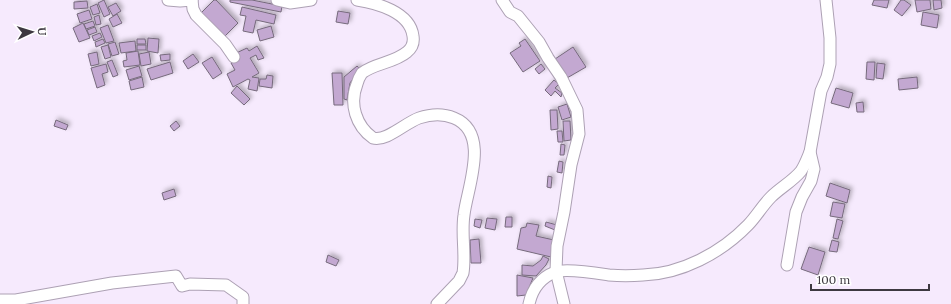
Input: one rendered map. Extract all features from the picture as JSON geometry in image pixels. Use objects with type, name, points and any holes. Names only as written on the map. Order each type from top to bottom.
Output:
[{"type":"street","points":[[168,0],[192,0],[193,9],[196,15],[225,44],[234,57]]},
{"type":"street","points":[[277,0],[290,3],[311,0]]},
{"type":"street","points":[[357,0],[384,7],[400,16],[408,23],[413,37],[412,46],[407,52],[394,60],[361,74],[354,90],[354,111],[363,128],[373,138],[379,140],[385,138],[413,120],[440,114],[460,121],[466,127],[473,140],[474,158],[463,220],[463,273],[459,281],[437,304]]},
{"type":"street","points":[[502,0],[510,12],[518,16],[540,42],[548,58],[562,77],[577,110],[579,134],[571,165],[557,246],[556,272],[564,304]]},
{"type":"street","points":[[529,304],[532,293],[540,282],[556,272],[573,271],[614,275],[643,275],[670,271],[685,266],[707,255],[733,239],[748,225],[774,193],[800,171],[810,152],[821,91],[830,64],[830,38],[826,0]]},
{"type":"street","points":[[787,265],[796,212],[811,181],[814,169],[810,152]]},
{"type":"street","points":[[0,300],[16,300],[112,282],[176,276],[182,286],[190,284],[226,285],[243,297],[243,304]]},
{"type":"building","points":[[104,0],[110,14],[104,17],[98,3]]},
{"type":"building","points":[[214,0],[216,0],[238,23],[223,38],[200,14]]},
{"type":"building","points":[[230,0],[252,0],[282,6],[281,12],[230,2]]},
{"type":"building","points":[[874,0],[889,0],[887,8],[872,5]]},
{"type":"building","points":[[901,0],[904,0],[911,5],[902,16],[894,10]]},
{"type":"building","points":[[915,0],[930,0],[931,9],[917,12]]},
{"type":"building","points":[[933,0],[941,0],[942,8],[934,10]]},
{"type":"building","points":[[87,1],[88,8],[74,9],[74,2]]},
{"type":"building","points":[[116,3],[121,11],[113,16],[108,7]]},
{"type":"building","points":[[97,4],[100,13],[93,15],[90,7]]},
{"type":"building","points":[[242,7],[276,15],[274,24],[256,20],[253,33],[243,31],[246,16],[240,15]]},
{"type":"building","points":[[89,10],[92,19],[80,23],[77,14]]},
{"type":"building","points":[[338,11],[350,13],[348,24],[336,22]]},
{"type":"building","points":[[923,12],[939,15],[937,28],[921,25]]},
{"type":"building","points":[[117,14],[122,23],[113,27],[109,19]]},
{"type":"building","points":[[99,15],[101,24],[96,25],[94,17]]},
{"type":"building","points":[[93,21],[95,26],[86,29],[84,24]]},
{"type":"building","points":[[83,23],[90,38],[79,42],[73,28]]},
{"type":"building","points":[[108,25],[114,41],[106,43],[100,28]]},
{"type":"building","points":[[271,26],[274,37],[260,41],[257,30]]},
{"type":"building","points":[[95,27],[97,32],[89,35],[87,30]]},
{"type":"building","points":[[100,33],[102,37],[94,41],[92,36]]},
{"type":"building","points":[[148,38],[159,39],[158,53],[147,51]]},
{"type":"building","points":[[103,39],[105,43],[96,47],[95,42]]},
{"type":"building","points":[[137,39],[145,39],[146,44],[137,44]]},
{"type":"building","points":[[525,39],[540,61],[523,72],[510,53],[521,46],[519,43]]},
{"type":"building","points":[[135,41],[136,51],[121,53],[119,43]]},
{"type":"building","points":[[115,42],[119,54],[112,56],[108,44]]},
{"type":"building","points":[[108,45],[111,57],[105,59],[101,47]]},
{"type":"building","points":[[137,45],[146,45],[146,50],[137,50]]},
{"type":"building","points":[[257,46],[264,58],[258,60],[256,55],[250,58],[259,73],[252,77],[259,78],[257,91],[248,89],[250,80],[248,79],[233,87],[227,74],[235,70],[231,63],[237,60],[234,54],[247,48],[249,51]]},
{"type":"building","points":[[573,47],[586,67],[567,78],[555,59]]},
{"type":"building","points":[[138,51],[140,65],[124,67],[123,61],[127,60],[126,53]]},
{"type":"building","points":[[97,52],[99,64],[91,66],[88,54]]},
{"type":"building","points":[[149,52],[151,64],[141,66],[139,54]]},
{"type":"building","points":[[170,54],[170,60],[161,61],[160,55]]},
{"type":"building","points":[[193,54],[199,62],[188,69],[183,61]]},
{"type":"building","points":[[212,57],[222,73],[213,79],[202,63]]},
{"type":"building","points":[[112,60],[118,75],[113,77],[107,62]]},
{"type":"building","points":[[170,62],[173,73],[151,80],[147,69]]},
{"type":"building","points":[[867,62],[875,62],[874,80],[866,79]]},
{"type":"building","points":[[877,63],[885,64],[883,79],[876,78]]},
{"type":"building","points":[[106,64],[108,72],[102,74],[105,85],[97,88],[91,68]]},
{"type":"building","points":[[541,64],[545,69],[539,74],[535,69]]},
{"type":"building","points":[[139,66],[142,76],[129,80],[126,70]]},
{"type":"building","points":[[357,66],[360,69],[350,83],[347,100],[344,99],[344,77]]},
{"type":"building","points":[[332,73],[342,73],[343,105],[334,105]]},
{"type":"building","points":[[267,75],[273,76],[272,88],[259,86],[260,79],[266,79]]},
{"type":"building","points":[[142,77],[144,87],[131,90],[129,81]]},
{"type":"building","points":[[917,77],[918,88],[899,90],[898,79]]},
{"type":"building","points":[[554,80],[559,84],[555,88],[562,93],[561,97],[555,91],[551,96],[545,90]]},
{"type":"building","points":[[237,86],[250,99],[244,105],[231,93]]},
{"type":"building","points":[[836,88],[853,93],[849,108],[831,103]]},
{"type":"building","points":[[863,102],[864,112],[857,112],[856,103]]},
{"type":"building","points":[[567,104],[571,117],[562,120],[558,107]]},
{"type":"building","points":[[550,110],[557,110],[558,129],[551,130]]},
{"type":"building","points":[[56,120],[68,125],[66,130],[54,126]]},
{"type":"building","points":[[176,121],[180,126],[174,131],[170,126]]},
{"type":"building","points":[[563,121],[570,121],[571,140],[564,141]]},
{"type":"building","points":[[557,131],[562,131],[563,142],[558,142]]},
{"type":"building","points":[[561,144],[565,145],[564,155],[560,155]]},
{"type":"building","points":[[559,161],[563,162],[562,173],[557,172]]},
{"type":"building","points":[[548,176],[552,177],[551,188],[547,187]]},
{"type":"building","points":[[830,183],[850,190],[847,203],[826,196]]},
{"type":"building","points":[[174,189],[176,196],[164,200],[162,193]]},
{"type":"building","points":[[833,202],[845,204],[842,218],[830,216]]},
{"type":"building","points":[[506,217],[512,217],[512,227],[505,227]]},
{"type":"building","points":[[487,218],[497,219],[495,230],[485,228]]},
{"type":"building","points":[[475,219],[482,220],[480,228],[474,226]]},
{"type":"building","points":[[837,219],[843,221],[838,239],[833,238]]},
{"type":"building","points":[[546,222],[557,225],[555,230],[545,226]]},
{"type":"building","points":[[527,223],[539,225],[536,236],[554,240],[551,257],[517,249],[521,228],[526,227]]},
{"type":"building","points":[[479,239],[481,263],[471,263],[470,240]]},
{"type":"building","points":[[832,240],[839,242],[837,252],[829,251]]},
{"type":"building","points":[[809,247],[825,252],[818,275],[801,269]]},
{"type":"building","points":[[328,255],[339,260],[336,266],[326,262]]},
{"type":"building","points":[[543,256],[549,259],[546,265],[536,276],[522,275],[522,265],[533,266],[541,260]]},
{"type":"building","points":[[517,275],[533,278],[526,295],[517,296]]}]
